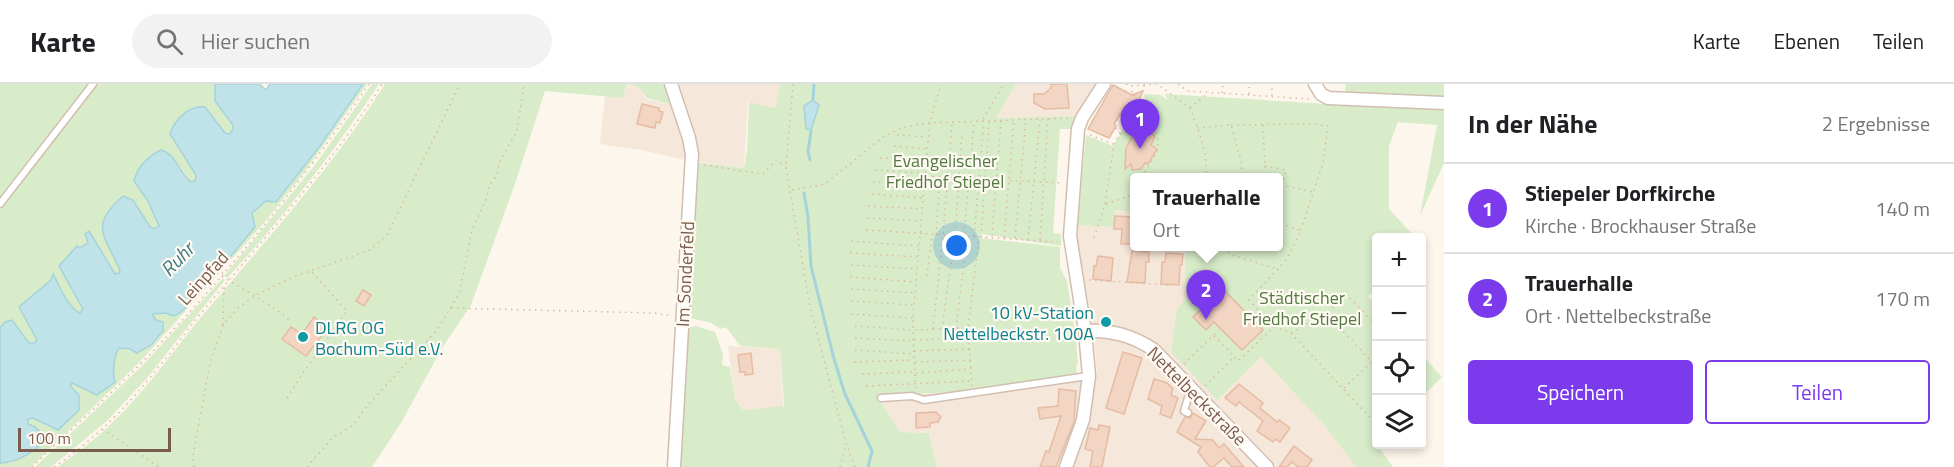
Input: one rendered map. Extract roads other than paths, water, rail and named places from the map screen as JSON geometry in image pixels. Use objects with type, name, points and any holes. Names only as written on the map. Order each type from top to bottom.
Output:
[{"type":"street","name":"Im Sonderfeld","points":[[671,84],[689,138],[691,163],[674,467]]},
{"type":"street","points":[[1066,467],[1083,420],[1089,376],[1085,331],[1071,244],[1071,209],[1078,129],[1082,118],[1104,84]]},
{"type":"street","points":[[1315,84],[1321,94],[1328,98],[1444,104]]},
{"type":"street","name":"Nettelbeckstraße","points":[[1085,331],[1110,332],[1140,341],[1154,350],[1267,467]]},
{"type":"lane","points":[[0,204],[93,84]]},
{"type":"lane","points":[[881,398],[912,396],[924,400],[1089,376]]},
{"type":"lane","points":[[1188,413],[1184,411],[1195,390]]},
{"type":"water","name":"Ruhr","points":[[215,84],[259,84],[266,90],[270,84],[363,84],[320,146],[276,202],[266,201],[252,213],[255,227],[198,295],[174,316],[165,313],[152,314],[156,320],[163,322],[163,331],[151,345],[137,353],[119,348],[114,365],[115,382],[97,395],[72,383],[70,386],[79,395],[79,410],[58,430],[33,418],[28,419],[28,424],[47,438],[26,455],[13,461],[0,463],[0,328],[5,322],[12,320],[29,343],[37,340],[19,307],[51,280],[53,274],[68,301],[80,313],[83,309],[59,266],[77,246],[80,248],[88,243],[85,234],[89,231],[115,274],[119,273],[120,270],[103,231],[106,215],[123,196],[133,200],[150,227],[155,229],[159,226],[148,201],[134,181],[144,162],[161,150],[174,160],[191,182],[195,181],[196,175],[170,134],[175,123],[183,114],[193,108],[205,107],[225,133],[230,134],[233,125],[215,101]]},
{"type":"water","points":[[813,100],[819,105],[811,130],[806,129],[804,106]]},
{"type":"waterway","points":[[813,100],[814,84]]},
{"type":"waterway","points":[[810,160],[808,152],[811,131]]},
{"type":"waterway","points":[[804,193],[811,266],[845,394],[872,451],[868,467]]},
{"type":"place","name":"Stiepeler Dorfkirche","points":[[1140,149]]},
{"type":"place","name":"Trauerhalle","points":[[1206,320]]},
{"type":"place","name":"10 kV-Station Nettelbeckstr. 100A","points":[[1106,322]]},
{"type":"place","name":"DLRG OG Bochum-Süd e.V.","points":[[303,337]]},
{"type":"park label","name":"Evangelischer Friedhof Stiepel","points":[[945,170]]},
{"type":"park label","name":"Städtischer Friedhof Stiepel","points":[[1302,307]]}]
